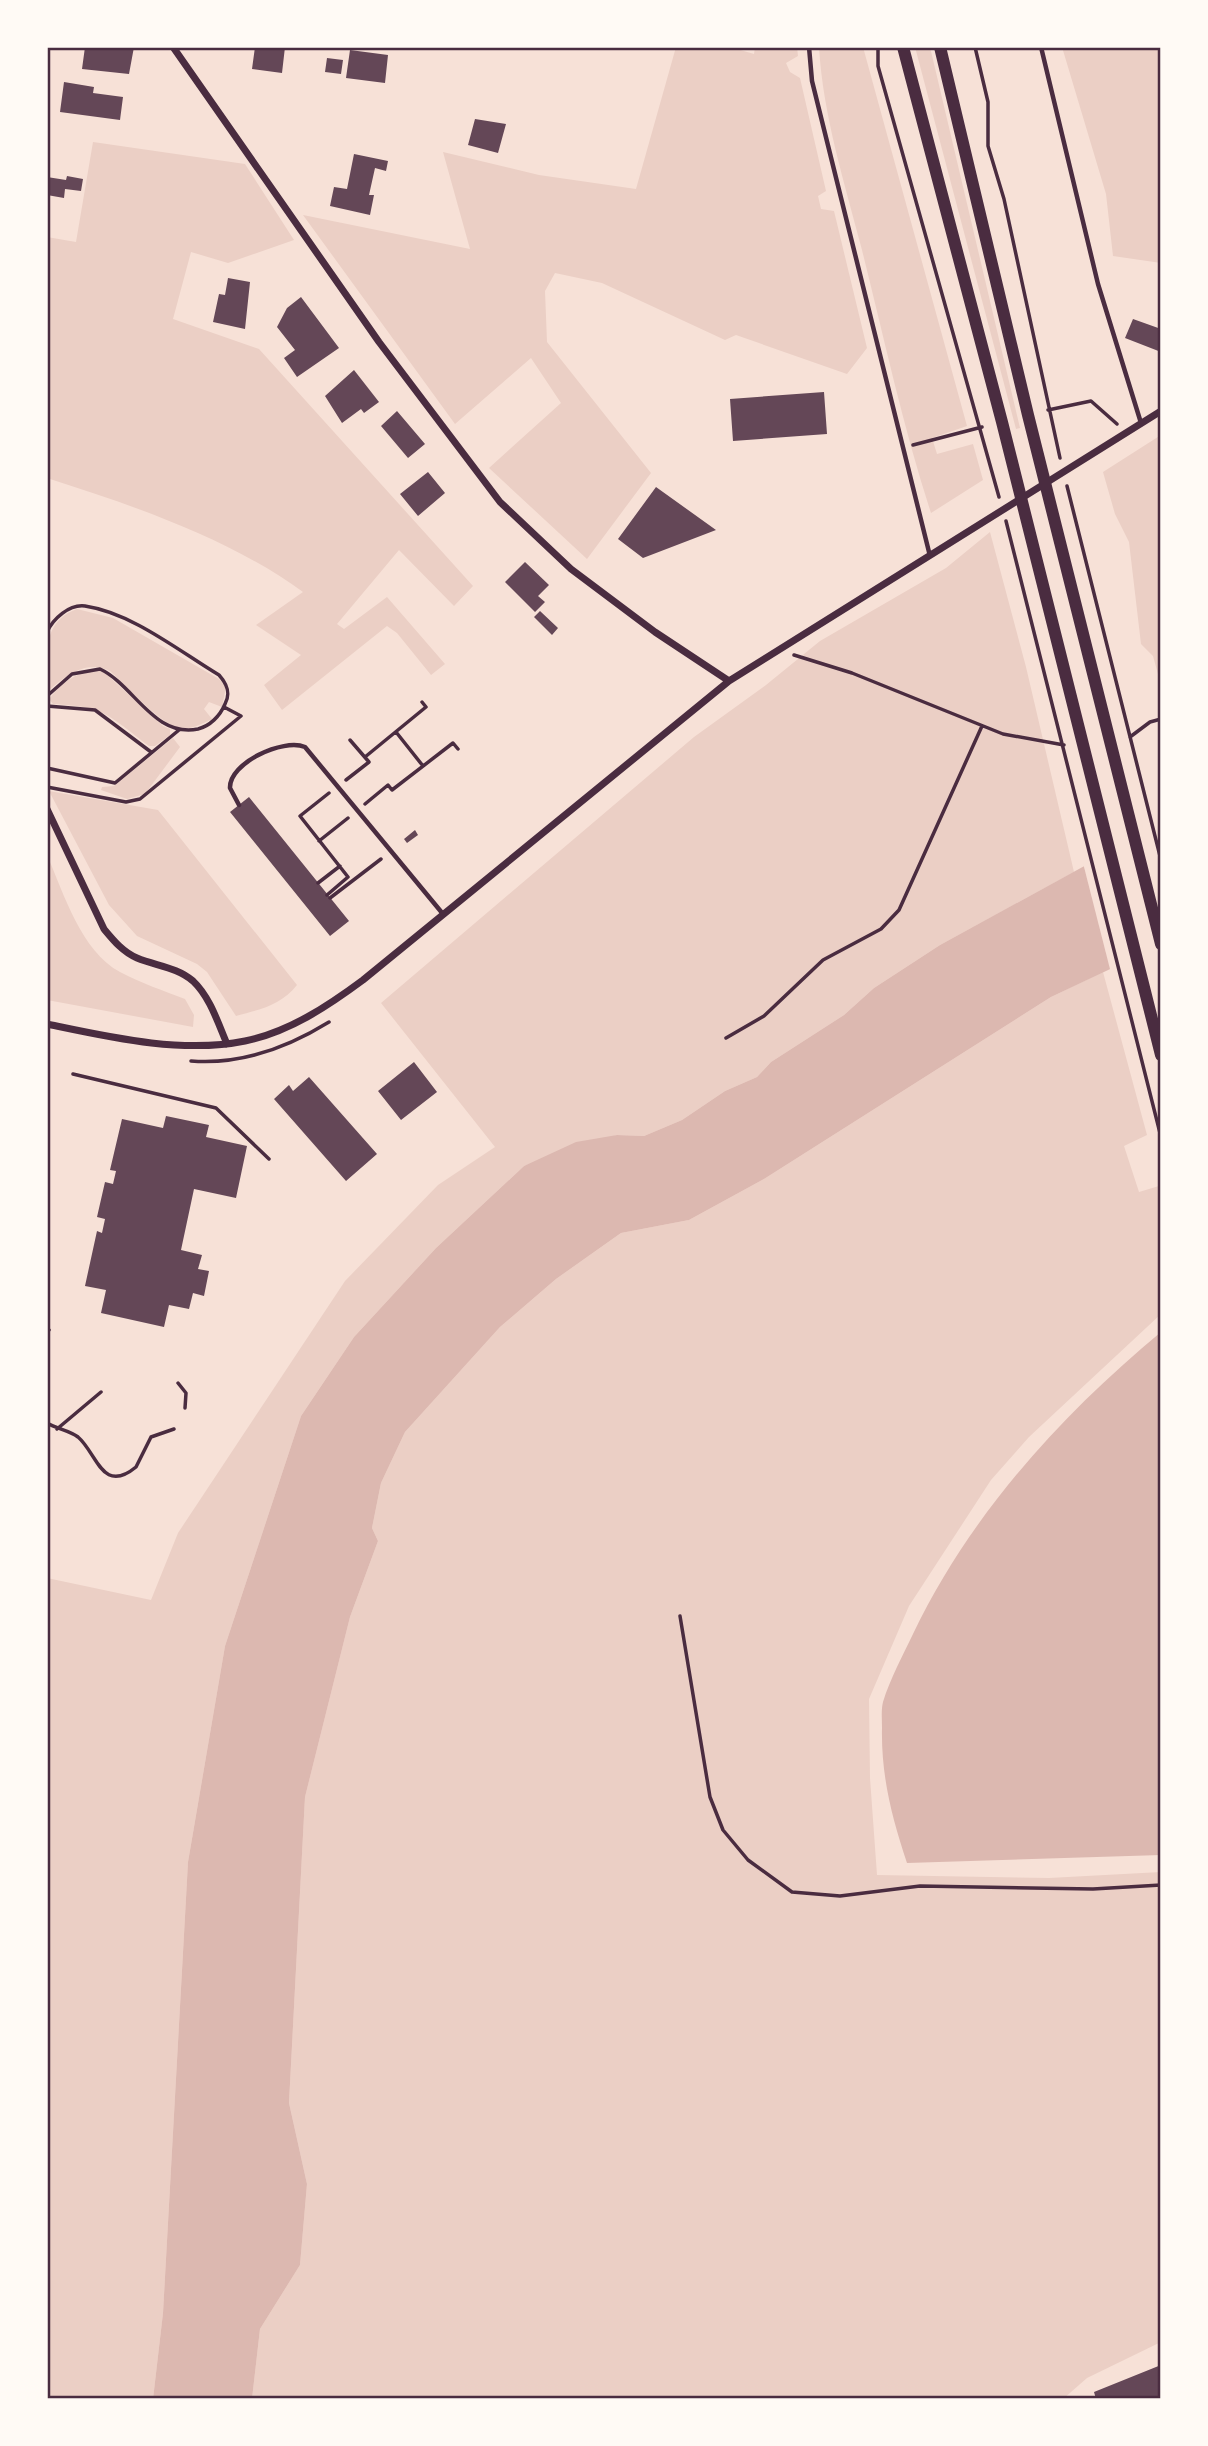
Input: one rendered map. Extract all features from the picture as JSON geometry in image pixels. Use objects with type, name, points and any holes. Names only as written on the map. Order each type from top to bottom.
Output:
[{"type":"main road","points":[[903,47],[1002,422],[1161,1055]]},
{"type":"main road","points":[[940,47],[1028,415],[1161,944]]},
{"type":"street","points":[[173,47],[379,342],[500,502],[571,569],[655,632],[729,681]]},
{"type":"street","points":[[47,1024],[177,1044],[227,1044],[274,1033],[334,1002],[729,681],[1161,411]]},
{"type":"street","points":[[47,809],[104,929],[118,946],[135,957],[176,970],[192,980],[203,993],[227,1044]]},
{"type":"lane","points":[[809,47],[812,81],[930,556]]},
{"type":"lane","points":[[1041,47],[1098,284],[1141,423]]},
{"type":"lane","points":[[239,806],[230,788],[234,774],[259,755],[287,744],[305,747],[443,914]]},
{"type":"path","points":[[878,47],[878,66],[946,315],[982,427],[1002,507]]},
{"type":"path","points":[[975,47],[988,102],[988,146],[1004,199],[1061,463]]},
{"type":"path","points":[[1048,410],[1091,401],[1126,432]]},
{"type":"path","points":[[903,447],[982,427]]},
{"type":"path","points":[[1065,476],[1161,860]]},
{"type":"path","points":[[1006,521],[1161,1137]]},
{"type":"path","points":[[47,632],[56,619],[75,607],[84,606],[116,615],[219,675],[228,690],[224,707],[216,719],[204,726],[179,730],[115,783],[47,768]]},
{"type":"path","points":[[778,650],[852,673],[982,726],[1044,743],[1067,745]]},
{"type":"path","points":[[47,696],[72,674],[100,668],[162,722],[179,730]]},
{"type":"path","points":[[365,757],[426,707],[422,702]]},
{"type":"path","points":[[47,706],[94,710],[151,752]]},
{"type":"path","points":[[47,787],[126,802],[140,799],[169,772],[207,747],[241,716],[224,707]]},
{"type":"path","points":[[1127,739],[1150,722],[1161,719]]},
{"type":"path","points":[[726,1038],[764,1016],[823,960],[890,921],[899,910],[982,726]]},
{"type":"path","points":[[396,732],[423,766]]},
{"type":"path","points":[[350,740],[369,762],[300,817],[348,877],[329,897],[392,850]]},
{"type":"path","points":[[319,841],[388,785],[392,790],[453,743],[458,749]]},
{"type":"path","points":[[318,883],[340,866]]},
{"type":"path","points":[[185,1060],[211,1062],[243,1059],[293,1042],[336,1018]]},
{"type":"path","points":[[73,1074],[216,1108],[269,1159]]},
{"type":"path","points":[[178,1383],[187,1396],[186,1408]]},
{"type":"path","points":[[57,1429],[101,1392]]},
{"type":"path","points":[[47,1423],[78,1437],[101,1470],[116,1475],[136,1467],[151,1437],[174,1429]]},
{"type":"path","points":[[680,1616],[710,1797],[723,1830],[748,1860],[792,1892],[840,1896],[920,1886],[1093,1889],[1161,1885]]},
{"type":"shaded area","points":[[676,47],[730,47],[754,54],[755,47],[797,47],[798,56],[786,63],[790,72],[800,78],[826,191],[818,196],[821,209],[834,211],[867,348],[847,374],[736,335],[725,340],[602,283],[555,273],[545,291],[547,342],[651,473],[587,559],[489,468],[561,403],[531,358],[455,424],[303,215],[470,249],[443,152],[539,175],[636,189]]},
{"type":"shaded area","points":[[819,47],[863,47],[967,426],[932,438],[937,454],[973,444],[983,480],[931,513],[903,415],[836,150],[825,99]]},
{"type":"shaded area","points":[[915,47],[930,47],[1020,428],[1016,429]]},
{"type":"shaded area","points":[[1062,47],[1161,47],[1161,263],[1113,256],[1106,194]]},
{"type":"shaded area","points":[[93,142],[245,164],[294,240],[228,263],[191,252],[173,319],[259,349],[473,586],[454,606],[399,550],[337,624],[344,629],[387,597],[445,664],[431,675],[397,633],[387,626],[282,710],[264,685],[301,655],[256,625],[303,592],[245,556],[180,525],[47,478],[47,237],[76,242]]},
{"type":"shaded area","points":[[1161,435],[1161,685],[1153,656],[1141,644],[1129,542],[1115,514],[1103,472]]},
{"type":"shaded area","points":[[990,532],[1026,667],[1074,872],[940,945],[874,988],[844,1015],[771,1062],[757,1077],[725,1091],[682,1120],[644,1136],[617,1135],[524,1166],[436,1248],[354,1337],[301,1416],[225,1646],[188,1862],[163,2313],[153,2399],[47,2399],[47,1578],[151,1600],[178,1533],[345,1281],[438,1185],[495,1147],[381,1003],[694,737],[766,685],[820,641],[946,568]]},
{"type":"shaded area","points":[[77,609],[113,618],[219,679],[226,687],[222,707],[209,702],[204,709],[212,719],[200,725],[180,728],[153,712],[110,671],[93,667],[76,671],[47,692],[47,655],[51,632],[65,615]]},
{"type":"shaded area","points":[[96,670],[104,672],[163,726],[170,729],[170,735],[155,746],[149,746],[106,714],[85,707],[53,704],[49,699],[69,679]]},
{"type":"shaded area","points":[[173,738],[180,747],[145,794],[127,799],[101,790],[102,787],[114,786]]},
{"type":"shaded area","points":[[49,791],[158,810],[297,985],[277,1002],[236,1016],[207,972],[197,964],[137,936],[109,905]]},
{"type":"shaded area","points":[[1161,824],[1161,945],[1051,997],[764,1179],[689,1220],[621,1233],[556,1279],[500,1327],[405,1432],[381,1483],[372,1528],[378,1541],[350,1617],[305,1797],[289,2103],[307,2184],[300,2265],[260,2329],[252,2399],[153,2399],[163,2313],[188,1862],[225,1646],[301,1416],[354,1337],[436,1248],[524,1166],[576,1142],[617,1135],[644,1136],[682,1120],[725,1091],[757,1077],[771,1062],[844,1015],[874,988],[940,945]]},
{"type":"shaded area","points":[[47,855],[75,920],[106,963],[144,983],[185,999],[194,1015],[193,1027],[47,1000]]},
{"type":"shaded area","points":[[1103,972],[1147,1135],[1124,1146],[1139,1192],[1159,1186],[1161,1191],[1161,1314],[1029,1437],[991,1480],[909,1606],[869,1699],[870,1778],[877,1875],[1049,1878],[1161,1872],[1161,2342],[1087,2378],[1063,2399],[252,2399],[260,2329],[300,2265],[307,2184],[289,2103],[305,1797],[350,1617],[378,1541],[372,1528],[381,1483],[405,1432],[500,1327],[556,1279],[621,1233],[689,1220],[764,1179],[1051,997]]},
{"type":"shaded area","points":[[1161,1332],[1161,1855],[907,1863],[888,1797],[882,1746],[883,1702],[901,1659],[936,1590],[962,1548],[1020,1470],[1088,1398]]},
{"type":"pier","points":[[1159,821],[1161,949],[1111,973],[1083,863]]},
{"type":"building","points":[[85,47],[134,47],[129,74],[82,69]]},
{"type":"building","points":[[255,47],[285,47],[282,73],[252,69]]},
{"type":"building","points":[[350,50],[388,55],[385,83],[346,78]]},
{"type":"building","points":[[327,58],[343,60],[341,74],[325,72]]},
{"type":"building","points":[[64,82],[94,87],[93,93],[123,97],[120,120],[60,112]]},
{"type":"building","points":[[475,119],[506,124],[498,153],[468,145]]},
{"type":"building","points":[[354,154],[388,161],[386,171],[375,168],[369,195],[374,195],[370,215],[330,206],[334,187],[347,189]]},
{"type":"building","points":[[67,176],[83,179],[81,191],[65,189],[64,198],[47,195],[47,177],[66,180]]},
{"type":"building","points":[[228,278],[250,282],[245,329],[213,322],[219,294],[225,295]]},
{"type":"building","points":[[301,297],[339,348],[297,377],[284,358],[295,350],[277,327],[287,308]]},
{"type":"building","points":[[1133,319],[1161,329],[1161,352],[1125,338]]},
{"type":"building","points":[[354,370],[379,402],[364,413],[361,409],[342,423],[325,396]]},
{"type":"building","points":[[824,392],[827,434],[733,441],[730,399]]},
{"type":"building","points":[[397,411],[425,444],[408,458],[381,426]]},
{"type":"building","points":[[428,472],[445,493],[418,516],[400,494]]},
{"type":"building","points":[[656,487],[716,530],[643,558],[618,539]]},
{"type":"building","points":[[525,562],[549,585],[538,596],[545,602],[535,612],[505,582]]},
{"type":"building","points":[[540,611],[558,628],[552,635],[534,617]]},
{"type":"building","points":[[249,797],[349,921],[330,936],[230,812]]},
{"type":"building","points":[[415,830],[418,835],[407,843],[404,839]]},
{"type":"building","points":[[414,1062],[437,1092],[401,1120],[378,1091]]},
{"type":"building","points":[[309,1077],[377,1154],[346,1181],[274,1099],[289,1085],[293,1091]]},
{"type":"building","points":[[166,1116],[209,1125],[206,1137],[247,1146],[236,1198],[194,1189],[181,1250],[202,1255],[198,1269],[209,1271],[204,1296],[193,1293],[189,1309],[169,1305],[164,1327],[101,1313],[106,1290],[85,1286],[97,1231],[102,1233],[105,1219],[97,1217],[105,1182],[113,1184],[116,1171],[110,1170],[122,1119],[163,1128]]},
{"type":"building","points":[[1161,2365],[1161,2399],[1096,2399],[1094,2392]]}]
